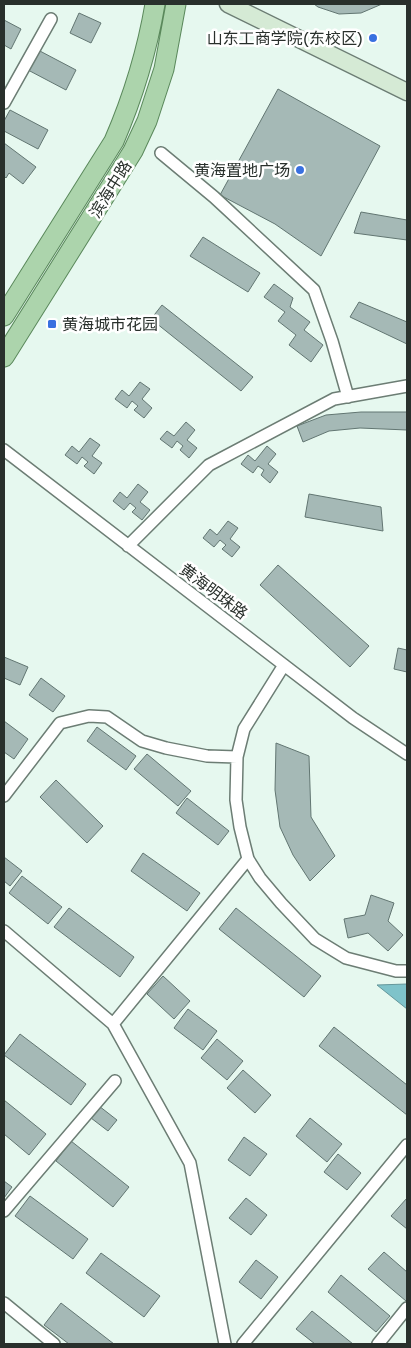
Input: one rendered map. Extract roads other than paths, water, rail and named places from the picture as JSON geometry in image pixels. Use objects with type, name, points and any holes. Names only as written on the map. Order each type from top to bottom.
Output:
[{"type":"main road","name":"滨海中路","points":[[4,316],[114,141],[126,113],[141,65],[155,4]]},
{"type":"main road","name":"滨海中路","points":[[4,358],[133,151],[147,121],[164,69],[176,4]]},
{"type":"main road","points":[[228,4],[407,92]]},
{"type":"street","points":[[4,104],[51,19]]},
{"type":"street","points":[[161,153],[214,198],[314,290],[332,341],[348,397]]},
{"type":"street","points":[[128,546],[209,465],[334,399],[407,386]]},
{"type":"street","name":"黄海明珠路","points":[[4,450],[284,666],[353,718],[407,754]]},
{"type":"street","points":[[284,666],[244,729],[237,758],[236,800],[248,859],[260,878],[315,939],[346,958],[396,971],[407,971]]},
{"type":"street","points":[[4,796],[60,722],[89,716],[107,717],[142,741],[166,748],[206,756],[237,758]]},
{"type":"street","points":[[112,1024],[248,859]]},
{"type":"street","points":[[4,931],[112,1024],[190,1163],[225,1344]]},
{"type":"street","points":[[4,1211],[115,1081]]},
{"type":"street","points":[[243,1344],[407,1145]]},
{"type":"street","points":[[4,1303],[54,1344]]},
{"type":"street","points":[[378,1344],[407,1308]]},
{"type":"water","points":[[407,984],[407,1009],[377,985]]},
{"type":"place","name":"山东工商学院(东校区)","points":[[373,38]]},
{"type":"place","name":"黄海置地广场","points":[[300,170]]},
{"type":"place","name":"黄海城市花园","points":[[52,324]]}]
